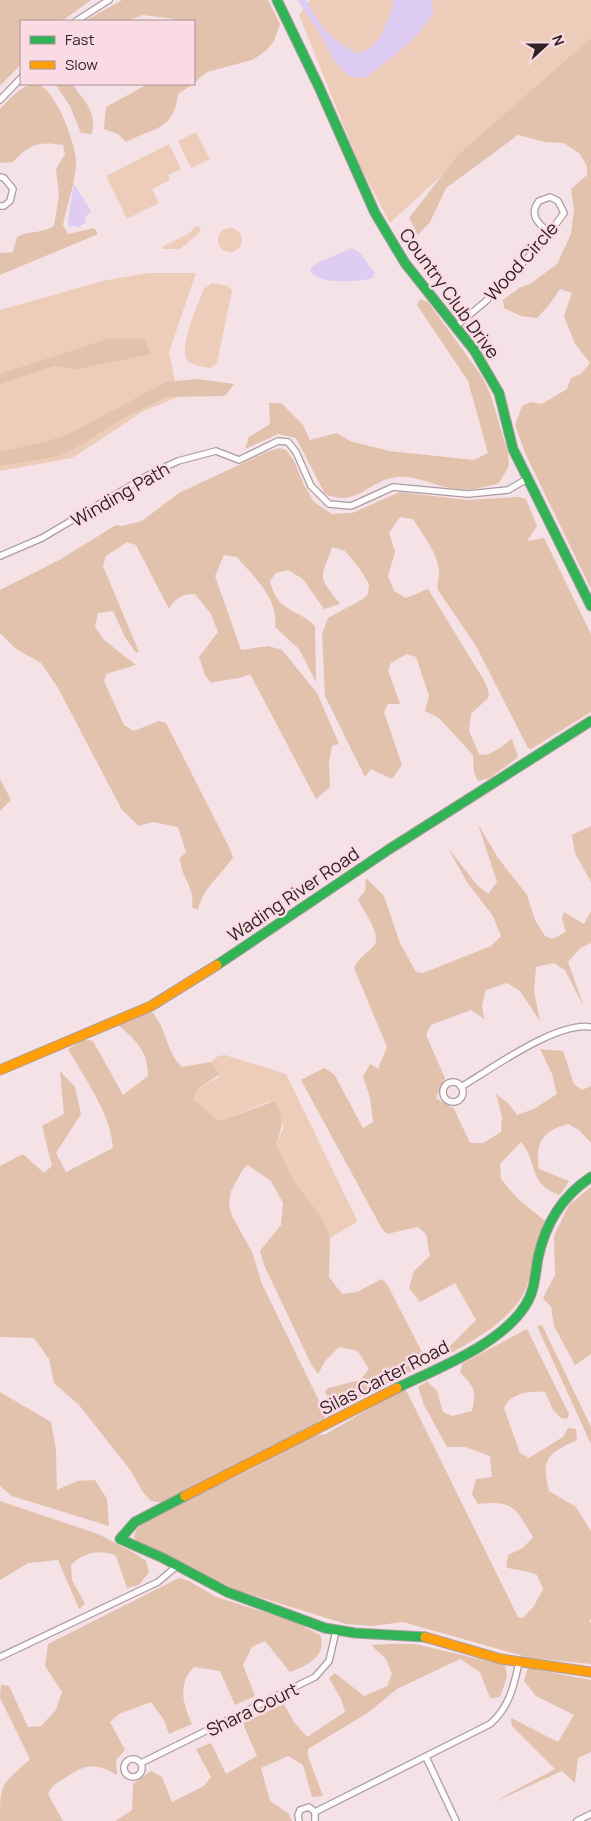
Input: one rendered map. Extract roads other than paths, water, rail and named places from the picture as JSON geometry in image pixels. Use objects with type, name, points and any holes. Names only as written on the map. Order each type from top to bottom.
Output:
[{"type":"street","points":[[78,20],[109,0]]},
{"type":"street","name":"Country Club Drive","points":[[276,0],[319,87],[375,212],[405,263],[474,350],[499,393],[513,449],[591,606]]},
{"type":"street","points":[[0,100],[20,79]]},
{"type":"street","points":[[0,177],[4,178],[13,189],[10,201],[4,206],[0,206]]},
{"type":"street","name":"Wood Circle","points":[[454,327],[486,301],[549,233],[564,212],[562,206],[554,198],[543,199],[536,205],[534,218],[549,233]]},
{"type":"street","name":"Winding Path","points":[[0,556],[42,538],[152,473],[178,461],[216,451],[239,460],[278,441],[288,442],[296,452],[311,486],[328,504],[351,506],[394,487],[468,494],[508,490],[527,479]]},
{"type":"street","name":"Wading River Road","points":[[0,1070],[151,1006],[216,966],[395,845],[591,721]]},
{"type":"street","points":[[461,1087],[553,1033],[573,1027],[591,1027]]},
{"type":"street","name":"Silas Carter Road","points":[[177,1566],[120,1539],[134,1522],[478,1347],[501,1331],[516,1318],[529,1300],[539,1257],[552,1218],[570,1193],[591,1177]]},
{"type":"street","points":[[0,1657],[158,1582],[177,1566],[227,1592],[336,1631],[425,1637],[501,1660],[591,1672]]},
{"type":"street","name":"Shara Court","points":[[141,1764],[315,1677],[329,1661],[336,1631]]},
{"type":"street","points":[[316,1812],[478,1731],[498,1717],[514,1688],[519,1662]]},
{"type":"street","points":[[426,1757],[456,1821]]},
{"type":"street","points":[[299,1821],[299,1812],[303,1808],[308,1807],[316,1812]]},
{"type":"street","points":[[316,1812],[316,1821]]},
{"type":"street","points":[[577,1821],[591,1814]]}]
